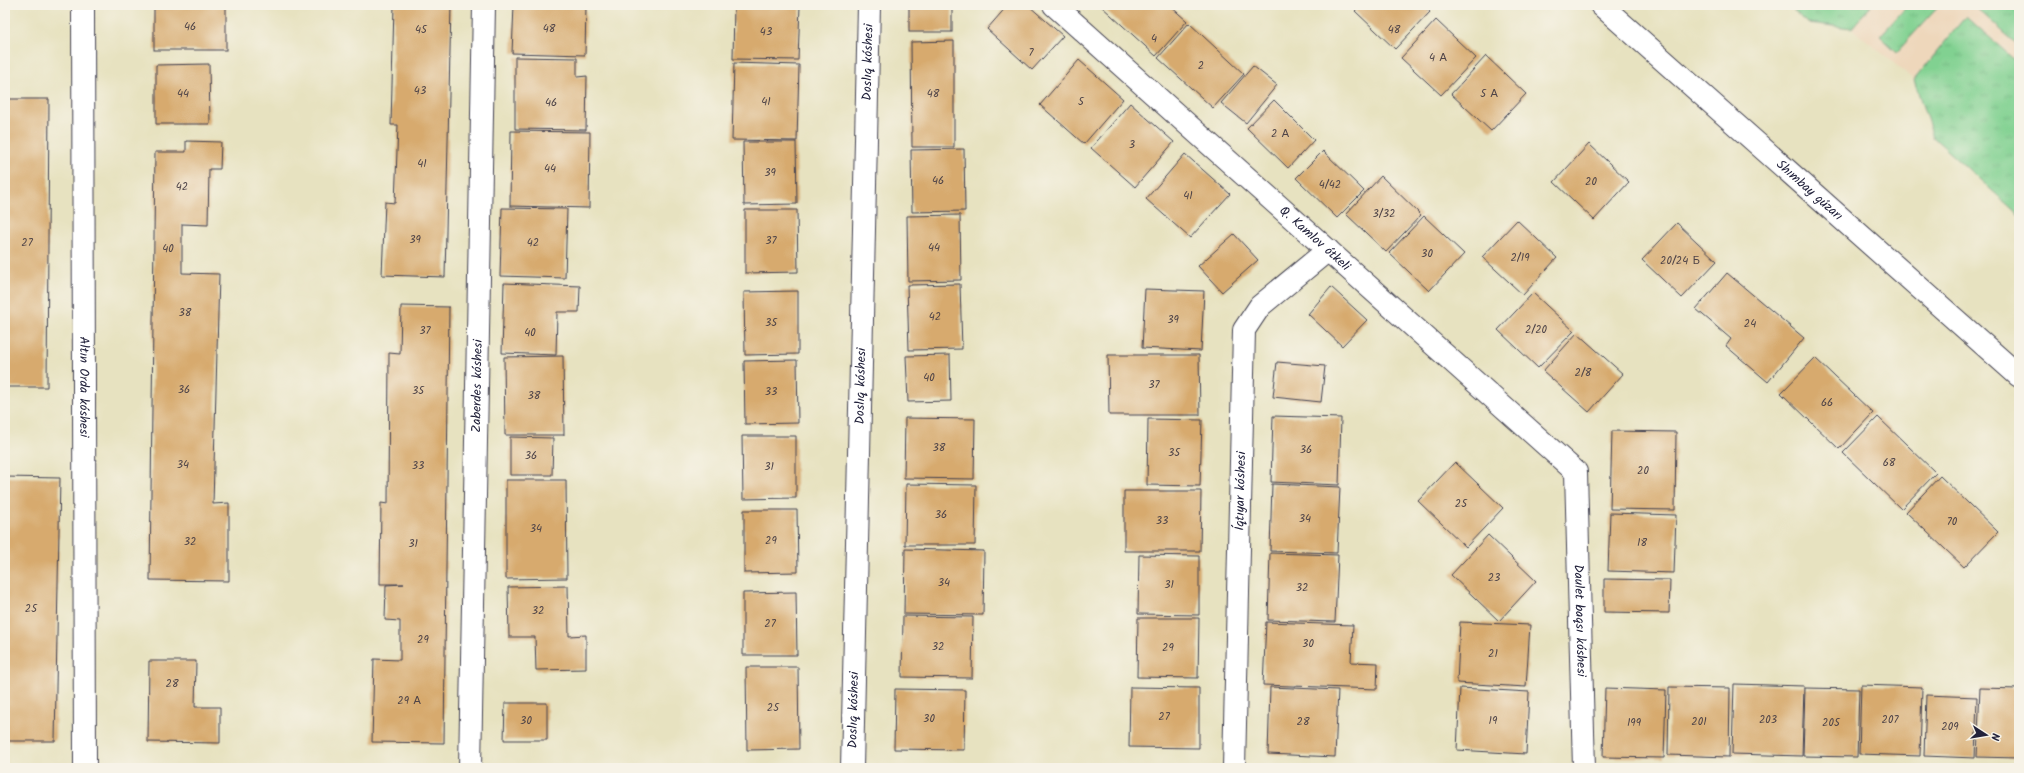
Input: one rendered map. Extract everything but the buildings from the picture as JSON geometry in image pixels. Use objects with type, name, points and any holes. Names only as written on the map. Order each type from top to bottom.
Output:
[{"type":"street","name":"Altın Orda kóshesi","points":[[83,5],[85,768]]},
{"type":"street","name":"Zaberdes kóshesi","points":[[470,768],[484,5]]},
{"type":"street","name":"Doslıq kóshesi","points":[[852,768],[869,5]]},
{"type":"street","name":"Q. Kamlov ótkeli","points":[[1054,5],[1576,472]]},
{"type":"street","name":"Shımbay gúzarı","points":[[1601,5],[2019,376]]},
{"type":"street","name":"Íqtıyar kóshesi","points":[[1234,768],[1244,330],[1260,306],[1328,250]]},
{"type":"street","name":"Daulet baqsı kóshesi","points":[[1576,472],[1584,768]]},
{"type":"shaded area","points":[[1787,5],[2019,5],[2019,215],[1933,137],[1914,80],[1852,28],[1808,23]]},
{"type":"green space","points":[[1787,5],[1871,5],[1852,28],[1808,23]]},
{"type":"green space","points":[[1908,5],[1940,5],[1897,52],[1880,36]]},
{"type":"green space","points":[[1973,5],[2019,5],[2019,46]]},
{"type":"green space","points":[[1966,16],[2019,64],[2019,215],[1933,137],[1914,80]]}]
